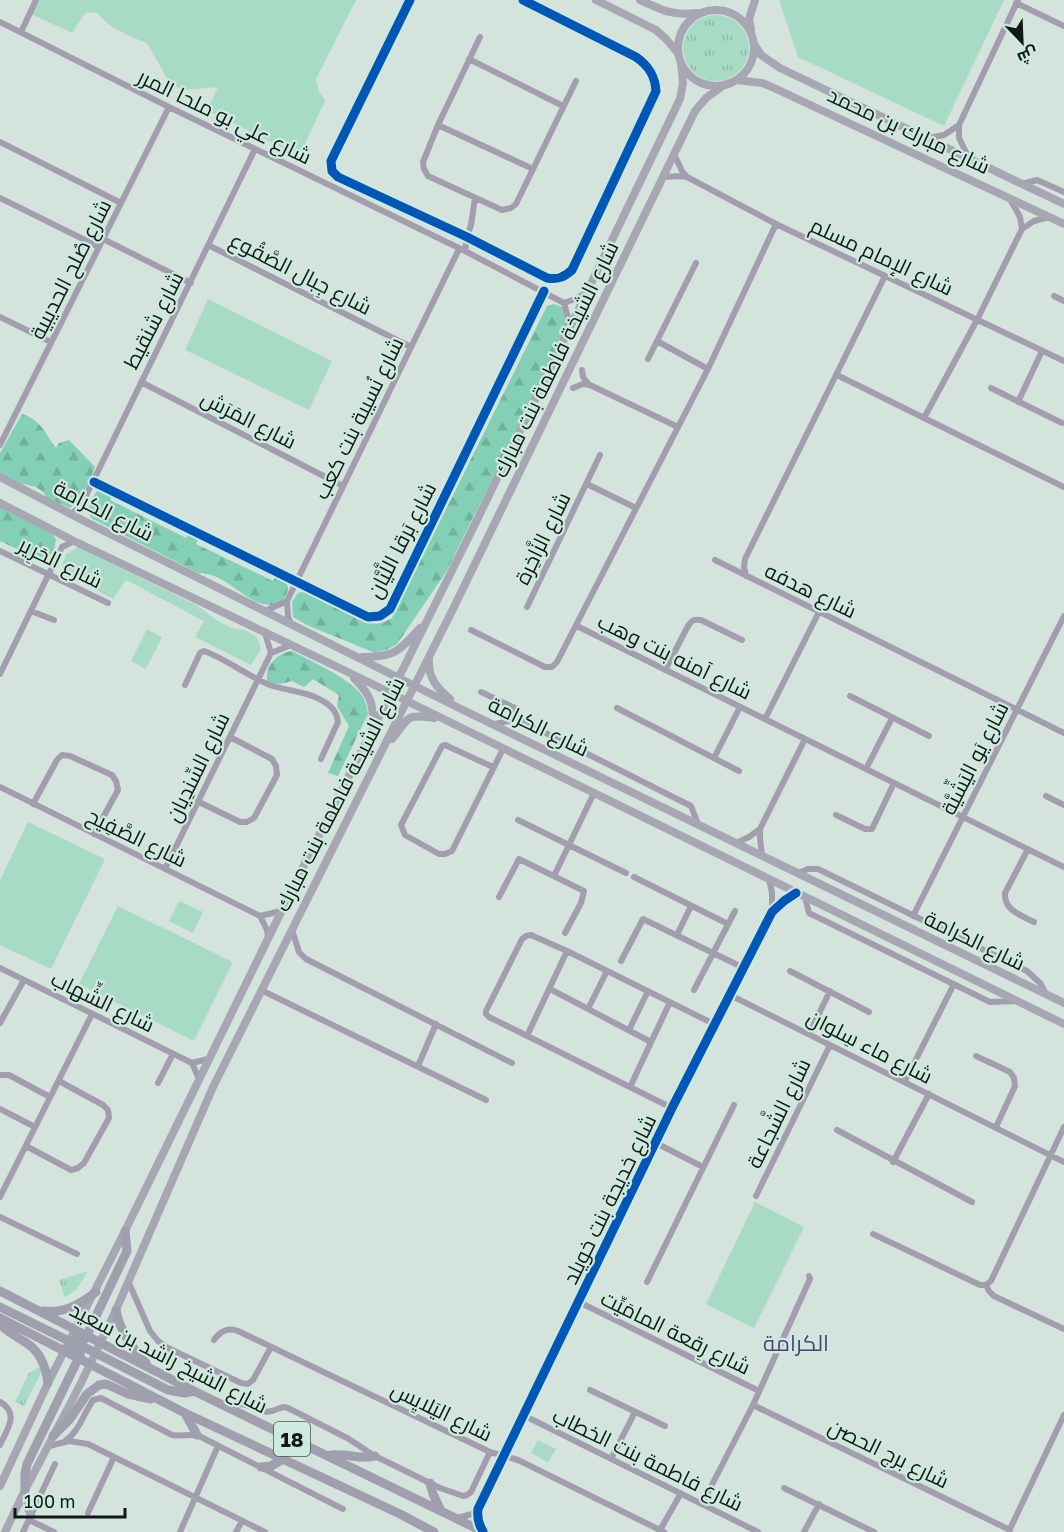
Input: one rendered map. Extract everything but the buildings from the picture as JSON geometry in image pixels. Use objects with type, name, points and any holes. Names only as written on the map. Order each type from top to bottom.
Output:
[{"type":"main road","points":[[596,0],[656,30],[678,53]]},
{"type":"main road","points":[[640,0],[668,12],[682,15],[712,10],[731,12],[746,24],[751,33]]},
{"type":"main road","points":[[712,10],[725,0]]},
{"type":"main road","points":[[700,13],[682,30],[678,41],[681,63],[686,72],[703,84],[724,85],[744,74],[750,65],[754,44],[749,19],[755,0]]},
{"type":"main road","name":"شارع مبارك بن محمد","points":[[754,44],[761,55],[780,69],[1064,204]]},
{"type":"main road","name":"شارع الشيخة فاطمة بنت مبارك","points":[[0,1486],[48,1383],[96,1292],[281,911],[428,619],[681,99],[683,83],[681,63]]},
{"type":"main road","name":"شارع مبارك بن محمد","points":[[736,80],[756,82],[772,87],[1064,224]]},
{"type":"main road","name":"شارع الشيخة فاطمة بنت مبارك","points":[[5,1532],[129,1283],[213,1087],[430,655],[695,111],[706,98],[724,85]]},
{"type":"main road","name":"شارع الكرامة","points":[[0,477],[459,708],[1064,1004]]},
{"type":"main road","name":"شارع الكرامة","points":[[0,503],[1064,1024]]},
{"type":"main road","points":[[359,658],[380,657],[394,652],[403,646],[428,619]]},
{"type":"main road","points":[[430,655],[429,668],[433,681],[438,689],[459,708]]},
{"type":"main road","points":[[350,673],[371,698],[374,727]]},
{"type":"main road","points":[[385,745],[394,738],[402,724],[409,718],[420,716],[443,719]]},
{"type":"main road","points":[[30,1517],[23,1493],[27,1464],[127,1251],[125,1231]]},
{"type":"main road","name":"شارع الشيخ راشد بن سعيد","points":[[0,1291],[194,1391],[483,1532]]},
{"type":"main road","points":[[38,1311],[63,1311],[80,1304],[96,1292]]},
{"type":"main road","points":[[0,1306],[168,1390],[185,1393],[194,1391]]},
{"type":"main road","points":[[116,1310],[123,1334],[150,1367]]},
{"type":"main road","name":"شارع الشيخ راشد بن سعيد","points":[[0,1318],[185,1413],[434,1532]]},
{"type":"main road","points":[[0,1324],[11,1335],[29,1344],[37,1352],[44,1365],[48,1383]]},
{"type":"main road","points":[[76,1330],[90,1364]]},
{"type":"main road","points":[[64,1352],[100,1342]]},
{"type":"main road","points":[[53,1436],[70,1419],[87,1394],[99,1385],[106,1384],[136,1396],[158,1399]]},
{"type":"main road","points":[[185,1413],[196,1435]]},
{"type":"main road","points":[[327,1456],[342,1454],[364,1458],[375,1456]]},
{"type":"main road","points":[[261,1467],[271,1466],[283,1459]]},
{"type":"main road","points":[[430,1483],[441,1511]]},
{"type":"street","points":[[21,32],[36,0]]},
{"type":"street","points":[[410,0],[332,161],[331,167],[334,175],[552,279],[565,276],[572,270],[656,92],[653,76],[642,61],[523,0]]},
{"type":"street","points":[[969,158],[959,138],[959,125],[1017,2],[1064,26]]},
{"type":"street","name":"شارع علي بو ملحا المرر","points":[[0,22],[169,108],[462,250],[564,303]]},
{"type":"street","points":[[480,37],[423,162],[428,176],[475,198],[502,210],[516,204],[576,81]]},
{"type":"street","points":[[470,59],[563,106]]},
{"type":"street","name":"شارع صُلح الحديبية","points":[[1,440],[169,108]]},
{"type":"street","points":[[438,125],[533,170]]},
{"type":"street","points":[[928,138],[944,135],[959,125]]},
{"type":"street","points":[[0,142],[121,202]]},
{"type":"street","name":"شارع شنقيط","points":[[71,514],[81,507],[255,149]]},
{"type":"street","points":[[674,154],[687,177]]},
{"type":"street","name":"شارع الإمام مسلم","points":[[663,177],[687,177],[776,224],[1064,361]]},
{"type":"street","points":[[1022,184],[1037,180],[1064,192]]},
{"type":"street","points":[[1008,197],[1016,208],[1022,229]]},
{"type":"street","points":[[0,198],[99,247]]},
{"type":"street","points":[[462,250],[471,225],[475,198]]},
{"type":"street","points":[[924,418],[977,320],[1022,229],[1034,221],[1050,217]]},
{"type":"street","name":"شارع آمنه بنت وهب","points":[[776,224],[708,369],[577,626],[1064,867]]},
{"type":"street","points":[[103,239],[191,283]]},
{"type":"street","name":"شارع جِبال الصَّقُوع","points":[[208,245],[411,347]]},
{"type":"street","name":"شارع نُسيبة بنت كعب","points":[[287,601],[411,347],[462,250]]},
{"type":"street","points":[[648,359],[696,263]]},
{"type":"street","name":"شارع هدفه","points":[[885,276],[746,559],[744,567],[746,576],[1064,733]]},
{"type":"street","name":"شارع بَرقا اللَّيَّان","points":[[93,482],[368,617],[380,616],[390,609],[544,291]]},
{"type":"street","points":[[571,327],[564,303],[588,291]]},
{"type":"street","points":[[1054,296],[1064,301]]},
{"type":"street","points":[[0,316],[51,342]]},
{"type":"street","points":[[657,341],[708,369]]},
{"type":"street","points":[[1018,402],[1042,351]]},
{"type":"street","points":[[582,370],[590,386]]},
{"type":"street","points":[[837,375],[1064,487]]},
{"type":"street","name":"شارع المَرَش","points":[[141,382],[343,486]]},
{"type":"street","points":[[573,388],[583,384],[590,386],[678,427]]},
{"type":"street","points":[[991,388],[1062,423]]},
{"type":"street","name":"شارع الزَّاخِرة","points":[[527,607],[600,456]]},
{"type":"street","name":"شارع الزَّاخِرة","points":[[587,484],[636,508]]},
{"type":"street","points":[[81,507],[84,521]]},
{"type":"street","points":[[59,533],[62,547]]},
{"type":"street","points":[[0,674],[62,547],[74,541]]},
{"type":"street","name":"شارع الحَرِير","points":[[0,551],[108,603]]},
{"type":"street","points":[[715,560],[746,576]]},
{"type":"street","points":[[265,611],[287,601],[291,624]]},
{"type":"street","points":[[31,611],[54,620]]},
{"type":"street","points":[[765,719],[819,612]]},
{"type":"street","name":"شارع يَو اليَشِّيَّة","points":[[913,916],[1064,616]]},
{"type":"street","points":[[665,670],[691,621],[696,619],[742,640]]},
{"type":"street","points":[[471,630],[545,667],[557,662],[577,626]]},
{"type":"street","points":[[265,633],[271,653],[291,645]]},
{"type":"street","points":[[185,685],[200,654],[204,651],[271,685],[306,693],[322,700],[334,710],[338,722],[321,759]]},
{"type":"street","name":"شارع السِّندِيان","points":[[165,869],[271,653]]},
{"type":"street","points":[[481,692],[514,708],[518,719]]},
{"type":"street","points":[[850,696],[929,736]]},
{"type":"street","points":[[714,758],[740,707]]},
{"type":"street","points":[[617,708],[739,771]]},
{"type":"street","points":[[866,769],[892,718]]},
{"type":"street","points":[[495,724],[518,719],[691,806],[698,824]]},
{"type":"street","points":[[199,802],[240,822],[247,822],[254,818],[277,775],[272,759],[231,737]]},
{"type":"street","points":[[762,855],[760,829],[805,739]]},
{"type":"street","points":[[494,767],[442,746],[401,825],[405,836],[439,854],[452,851],[494,767],[503,749]]},
{"type":"street","points":[[33,804],[62,755],[70,756],[112,776],[118,790],[94,834]]},
{"type":"street","points":[[836,815],[870,830],[894,783]]},
{"type":"street","name":"شارع الصَّفِيح","points":[[0,787],[260,916]]},
{"type":"street","points":[[554,876],[594,794]]},
{"type":"street","points":[[1046,796],[1064,805]]},
{"type":"street","points":[[518,820],[626,873]]},
{"type":"street","points":[[736,843],[760,829]]},
{"type":"street","points":[[1028,849],[1005,893],[1005,903],[1034,922]]},
{"type":"street","points":[[499,897],[519,859],[584,891],[581,903],[565,933]]},
{"type":"street","points":[[798,873],[808,869],[818,869],[1027,971],[1040,983],[1046,995]]},
{"type":"street","points":[[634,877],[728,924]]},
{"type":"street","points":[[769,879],[772,912]]},
{"type":"street","name":"شارع خديجة بنت خويلد","points":[[478,1509],[714,1024],[772,912],[796,893]]},
{"type":"street","points":[[805,897],[809,914],[990,1002],[1017,1001]]},
{"type":"street","points":[[677,935],[691,906]]},
{"type":"street","points":[[268,938],[260,916],[281,911]]},
{"type":"street","points":[[694,990],[735,911]]},
{"type":"street","points":[[621,961],[643,919],[744,968]]},
{"type":"street","points":[[292,928],[299,952],[306,959],[512,1063]]},
{"type":"street","points":[[672,1108],[486,1014],[522,939],[531,935],[714,1024]]},
{"type":"street","points":[[527,1035],[567,951]]},
{"type":"street","name":"شارع الشِّهاب","points":[[0,968],[192,1064]]},
{"type":"street","points":[[588,1009],[607,971]]},
{"type":"street","points":[[790,971],[869,1012]]},
{"type":"street","points":[[0,1023],[24,980]]},
{"type":"street","points":[[905,1081],[954,984]]},
{"type":"street","points":[[550,989],[651,1042]]},
{"type":"street","points":[[261,990],[486,1100]]},
{"type":"street","points":[[629,1030],[648,991]]},
{"type":"street","points":[[809,1034],[830,991]]},
{"type":"street","name":"شارع ماء سِلوان","points":[[730,995],[1064,1162]]},
{"type":"street","points":[[630,1087],[670,1002]]},
{"type":"street","points":[[0,1197],[92,1014]]},
{"type":"street","points":[[418,1065],[436,1024]]},
{"type":"street","name":"شارع الشَّجاعة","points":[[756,1196],[830,1045]]},
{"type":"street","points":[[158,1083],[173,1054]]},
{"type":"street","points":[[976,1056],[1010,1072],[1014,1078],[1016,1086],[996,1127]]},
{"type":"street","points":[[199,1078],[192,1064],[208,1059]]},
{"type":"street","points":[[0,1075],[9,1076],[50,1097]]},
{"type":"street","points":[[26,1146],[71,1170],[78,1168],[84,1163],[108,1118],[108,1110],[103,1105],[59,1081]]},
{"type":"street","points":[[893,1161],[929,1094]]},
{"type":"street","points":[[647,1282],[734,1105]]},
{"type":"street","points":[[0,1109],[35,1128]]},
{"type":"street","points":[[873,1234],[978,1284],[986,1285],[991,1281],[1064,1127]]},
{"type":"street","points":[[837,1130],[972,1203]]},
{"type":"street","points":[[656,1143],[704,1167]]},
{"type":"street","points":[[0,1217],[77,1254]]},
{"type":"street","points":[[702,1504],[753,1405],[810,1279],[809,1276]]},
{"type":"street","points":[[129,1283],[147,1325],[158,1341],[241,1383],[252,1382],[271,1347]]},
{"type":"street","points":[[986,1285],[994,1296],[1064,1329]]},
{"type":"street","name":"شارع رِقعة المامَيِّت","points":[[579,1302],[759,1391]]},
{"type":"street","name":"شارع اليَلايِس","points":[[214,1340],[226,1330],[241,1332],[490,1452],[518,1460],[661,1531]]},
{"type":"street","points":[[590,1390],[664,1426]]},
{"type":"street","points":[[64,1442],[78,1428],[93,1400],[101,1398],[172,1435],[196,1435],[343,1509]]},
{"type":"street","points":[[0,1402],[9,1410],[11,1419],[0,1445]]},
{"type":"street","points":[[225,1406],[242,1404],[266,1412],[283,1407],[288,1408],[349,1439],[375,1456],[460,1496],[471,1492],[490,1452]]},
{"type":"street","name":"شارع برج الحصن","points":[[753,1405],[1009,1531]]},
{"type":"street","points":[[611,1459],[634,1412]]},
{"type":"street","name":"شارع فاطمة بنت الخطاب","points":[[523,1415],[758,1532]]},
{"type":"street","points":[[1009,1531],[1064,1415]]},
{"type":"street","points":[[78,1428],[82,1439],[88,1444],[265,1532]]},
{"type":"street","points":[[49,1446],[75,1441],[88,1444]]},
{"type":"street","points":[[180,1532],[218,1446]]},
{"type":"street","points":[[88,1513],[114,1457]]},
{"type":"street","points":[[23,1532],[55,1464]]},
{"type":"street","points":[[784,1488],[874,1532]]},
{"type":"street","points":[[661,1531],[681,1494]]},
{"type":"street","points":[[804,1532],[819,1504]]},
{"type":"street","points":[[456,1518],[465,1517],[478,1509]]},
{"type":"street","points":[[478,1509],[477,1516],[483,1532]]},
{"type":"street","points":[[30,1517],[54,1532]]},
{"type":"street","points":[[236,1532],[242,1521]]},
{"type":"green space","points":[[38,0],[356,0],[316,79],[318,89],[325,101],[299,156],[207,110],[218,87],[185,90],[171,85],[147,43],[109,25],[97,13],[86,12],[72,33],[31,14]]},
{"type":"green space","points":[[779,0],[1004,0],[944,126],[798,57]]},
{"type":"green space","points":[[710,15],[722,15],[734,20],[744,30],[749,48],[747,61],[734,76],[722,81],[710,81],[698,76],[688,66],[683,54],[683,42],[688,30],[698,20]]},
{"type":"green space","points":[[208,299],[332,361],[309,410],[185,350]]},
{"type":"green space","points":[[554,304],[562,307],[569,325],[446,572],[397,644],[375,653],[293,617],[292,602],[298,593],[306,591],[371,623],[384,622],[392,618],[547,306]]},
{"type":"green space","points":[[22,414],[39,424],[56,448],[59,443],[69,440],[95,467],[82,495],[70,508],[47,498],[36,487],[13,481],[0,473],[0,453]]},
{"type":"green space","points":[[98,489],[112,495],[110,500],[186,538],[189,533],[199,538],[196,544],[273,581],[276,576],[283,579],[288,588],[286,596],[277,604],[260,603],[217,577],[198,573],[91,518],[89,507]]},
{"type":"green space","points":[[0,507],[51,533],[56,539],[54,550],[44,562],[0,541]]},
{"type":"green space","points":[[78,547],[198,606],[231,628],[245,630],[257,637],[261,649],[251,665],[195,637],[204,621],[126,580],[113,599],[66,574],[62,566],[66,554]]},
{"type":"green space","points":[[147,629],[162,637],[146,669],[131,661]]},
{"type":"green space","points":[[292,651],[346,681],[359,692],[365,702],[368,714],[338,776],[328,773],[349,726],[337,706],[339,695],[313,679],[304,687],[292,681],[280,684],[267,681],[270,665],[277,657]]},
{"type":"green space","points":[[28,822],[105,859],[51,969],[0,945],[0,880]]},
{"type":"green space","points":[[179,901],[203,912],[193,933],[169,921]]},
{"type":"green space","points":[[118,906],[233,962],[194,1041],[79,984]]},
{"type":"green space","points":[[755,1202],[804,1227],[754,1328],[706,1304]]},
{"type":"green space","points":[[88,1271],[76,1290],[65,1297],[59,1280]]},
{"type":"green space","points":[[40,1367],[42,1371],[24,1406],[15,1402],[29,1373]]},
{"type":"green space","points":[[538,1440],[556,1449],[548,1462],[531,1453]]},
{"type":"cycle path","points":[[410,0],[331,161],[332,171],[338,177],[467,237],[547,278],[554,279],[572,270],[656,91],[650,72],[636,57],[523,0]]},
{"type":"cycle path","points":[[94,482],[368,617],[380,616],[390,609],[544,291]]},
{"type":"cycle path","points":[[483,1531],[478,1521],[478,1509],[672,1108],[772,912],[796,893]]},
{"type":"district","name":"الكرامة","points":[[796,1342]]}]
